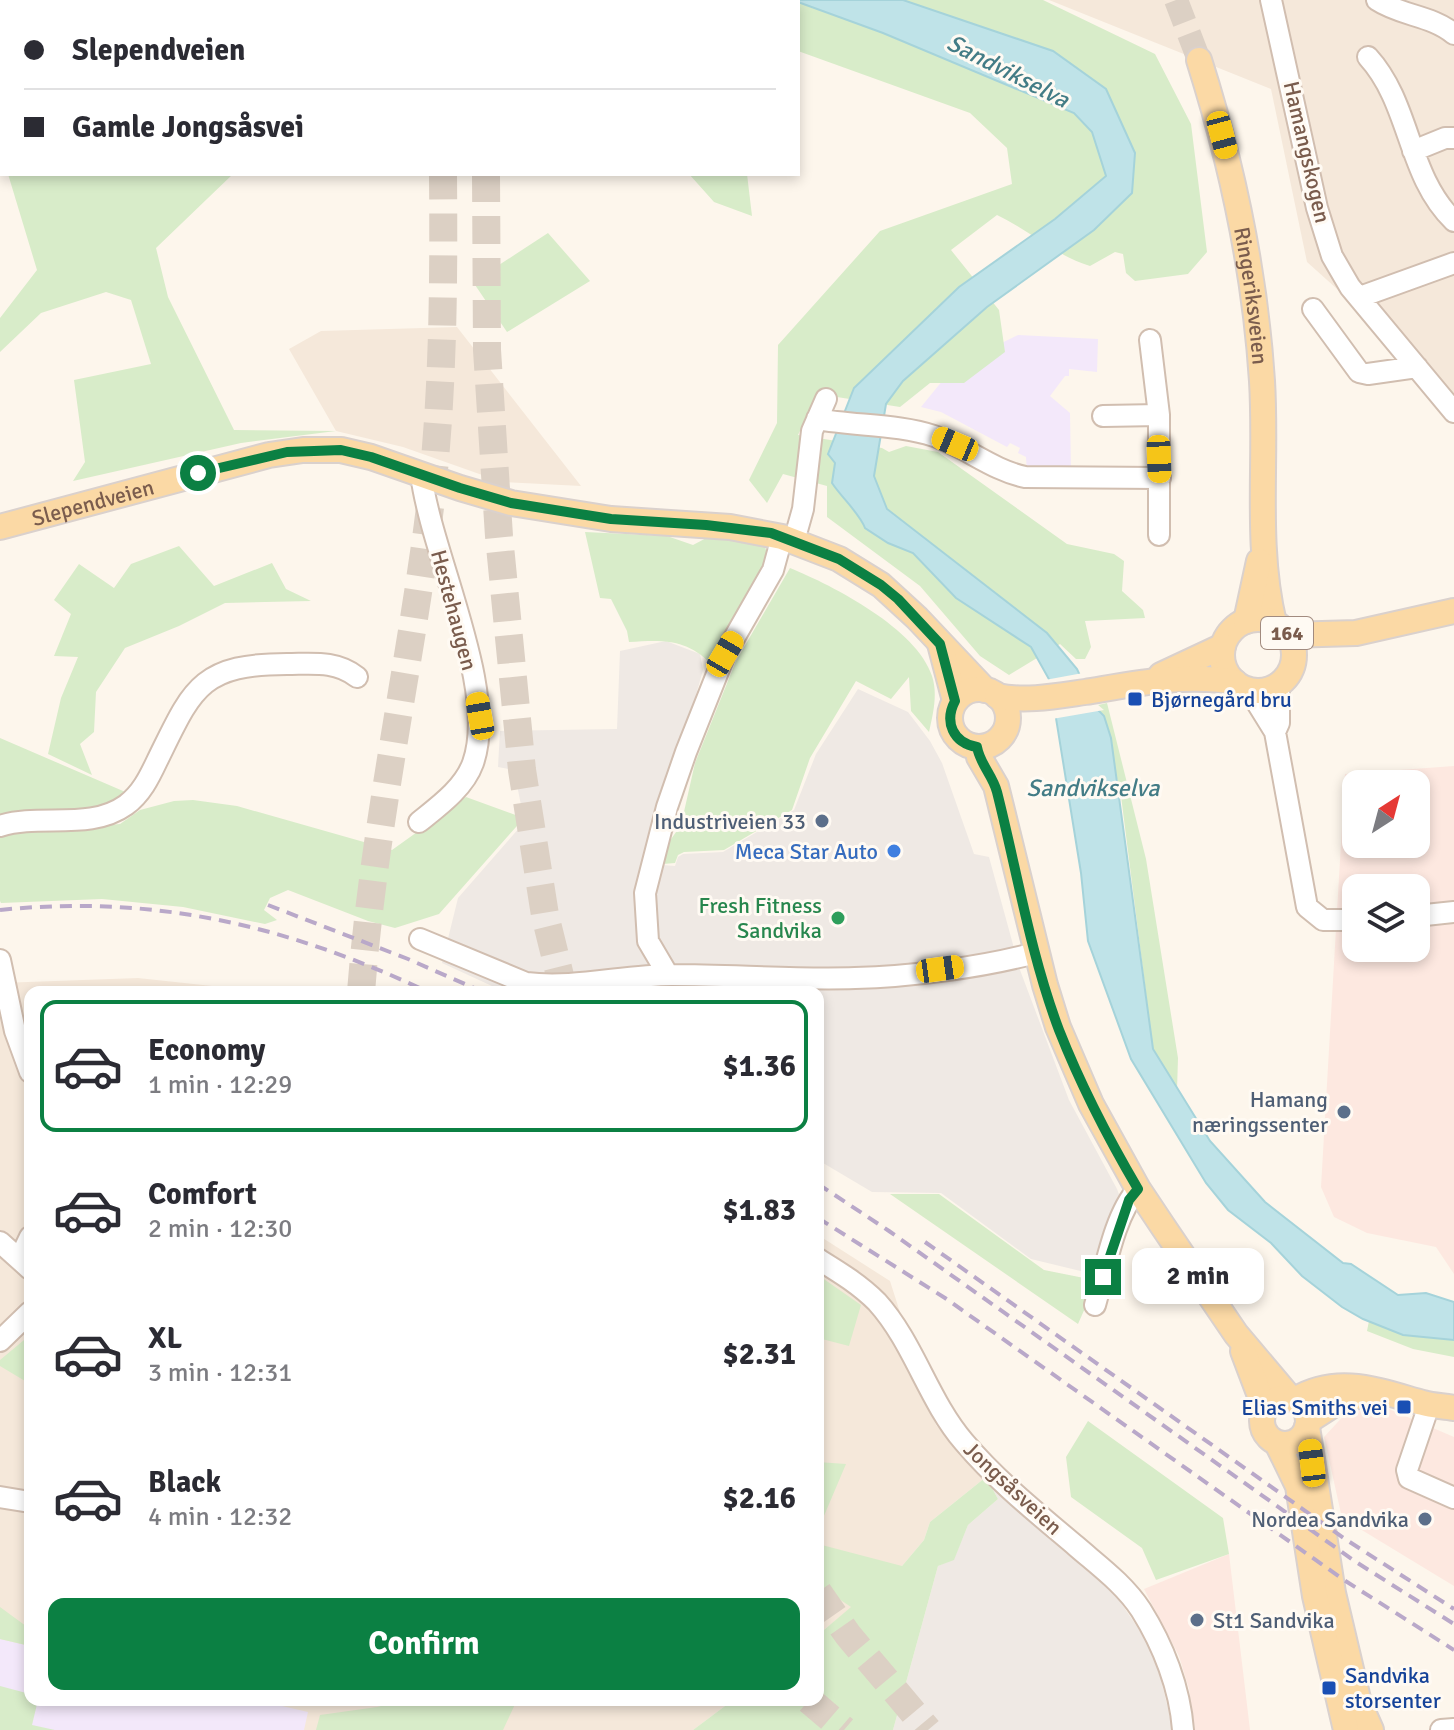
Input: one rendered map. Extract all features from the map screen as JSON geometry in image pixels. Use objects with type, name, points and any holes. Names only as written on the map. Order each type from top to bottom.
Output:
[{"type":"main road","name":"Ringeriksveien","points":[[1199,60],[1227,155],[1254,309],[1262,382],[1264,535],[1281,629]]},
{"type":"main road","name":"Slependveien","points":[[0,527],[287,452],[341,450],[371,457],[484,496],[564,513],[663,524],[730,527],[788,539],[839,559],[881,585],[917,618],[1000,717]]},
{"type":"main road","name":"Ringeriksveien","points":[[1246,621],[1264,535]]},
{"type":"main road","name":"164","points":[[955,701],[968,691],[1000,717],[1055,696],[1139,683],[1214,678],[1264,690],[1310,653],[1356,633],[1454,611]]},
{"type":"main road","name":"164","points":[[1139,683],[1223,646],[1233,629],[1246,621],[1262,619],[1281,629],[1356,633]]},
{"type":"main road","name":"164","points":[[1281,629],[1294,649],[1286,675]]},
{"type":"main road","points":[[940,644],[955,701],[950,715],[952,731],[962,742],[1000,717]]},
{"type":"main road","points":[[1223,646],[1225,670],[1242,686]]},
{"type":"main road","points":[[1000,717],[996,786],[1035,953],[1058,1027],[1091,1104],[1138,1189],[1236,1334],[1293,1399],[1304,1407],[1333,1593],[1359,1703],[1371,1730]]},
{"type":"main road","points":[[1236,1334],[1265,1409]]},
{"type":"main road","points":[[1346,1730],[1315,1596],[1298,1486],[1277,1443],[1263,1429],[1265,1409],[1278,1398],[1293,1399],[1316,1389],[1353,1385],[1454,1408]]},
{"type":"main road","points":[[1277,1443],[1294,1442],[1304,1435],[1308,1424],[1336,1403],[1361,1394],[1383,1398],[1454,1425]]},
{"type":"street","name":"Hamangskogen","points":[[1271,0],[1317,208],[1332,256],[1350,287],[1454,412]]},
{"type":"street","points":[[1377,0],[1391,9],[1428,18],[1454,34]]},
{"type":"street","points":[[1368,57],[1390,84],[1413,151],[1437,204],[1454,221]]},
{"type":"street","points":[[1413,151],[1445,138],[1454,138]]},
{"type":"street","points":[[1360,297],[1454,263]]},
{"type":"street","points":[[1313,309],[1359,372],[1368,374],[1417,367]]},
{"type":"street","points":[[1150,340],[1159,415],[1159,535]]},
{"type":"street","points":[[668,975],[648,941],[645,893],[667,807],[725,654],[773,570],[803,509],[812,431],[823,420],[826,399]]},
{"type":"street","points":[[1103,416],[1159,415]]},
{"type":"street","points":[[823,420],[936,436],[1004,470],[1023,476],[1160,478]]},
{"type":"street","name":"Hestehaugen","points":[[419,822],[458,788],[472,764],[480,716],[470,661],[425,506],[421,474]]},
{"type":"street","points":[[0,826],[15,821],[86,819],[108,815],[124,806],[141,792],[183,706],[197,689],[215,676],[238,667],[328,664],[347,669],[357,677]]},
{"type":"street","points":[[1275,732],[1286,675]]},
{"type":"street","points":[[1242,686],[1275,732],[1304,897],[1311,912],[1318,918],[1342,920]]},
{"type":"street","points":[[1430,915],[1454,912]]},
{"type":"street","points":[[420,939],[526,983],[560,985],[668,975],[856,978],[914,973],[1035,953]]},
{"type":"street","points":[[2,970],[15,1031],[24,1056]]},
{"type":"street","points":[[1095,1305],[1129,1200],[1138,1189]]},
{"type":"street","points":[[0,1242],[24,1263]]},
{"type":"street","name":"Jongsåsveien","points":[[824,1263],[857,1283],[878,1304],[895,1326],[946,1418],[976,1455],[1007,1486],[1123,1586],[1140,1608],[1168,1666],[1183,1730]]},
{"type":"street","points":[[0,1341],[24,1318]]},
{"type":"street","points":[[1426,1414],[1407,1470],[1409,1478],[1454,1498]]},
{"type":"street","points":[[0,1497],[24,1501]]},
{"type":"street","points":[[1441,1730],[1454,1729]]},
{"type":"shaded area","points":[[1049,0],[1454,0],[1454,394],[1307,262],[1271,89]]},
{"type":"shaded area","points":[[457,327],[581,486],[502,482],[403,447],[336,431],[289,349],[321,331]]},
{"type":"shaded area","points":[[1018,335],[1098,339],[1097,372],[1069,369],[1069,376],[1065,376],[1050,396],[1070,413],[1071,473],[1027,472],[1026,457],[1018,453],[1020,448],[1010,443],[1007,447],[941,412],[921,407],[943,380],[975,356]]},
{"type":"shaded area","points":[[666,641],[700,654],[703,670],[687,727],[662,865],[675,866],[678,857],[683,854],[723,852],[794,810],[816,754],[858,689],[908,712],[942,763],[974,854],[989,857],[1020,970],[1069,1100],[1122,1202],[1097,1275],[1031,1259],[941,1193],[872,1192],[824,1164],[824,986],[492,986],[442,963],[458,898],[527,819],[514,770],[498,767],[500,731],[617,729],[620,651]]},
{"type":"shaded area","points":[[1454,766],[1454,1274],[1436,1247],[1367,1233],[1334,1217],[1321,1187],[1342,826],[1342,858],[1430,858],[1430,770],[1400,770]]},
{"type":"shaded area","points":[[138,978],[212,986],[24,986],[24,1706],[725,1706],[693,1730],[0,1730],[0,983]]},
{"type":"shaded area","points":[[824,1239],[890,1281],[936,1425],[968,1462],[986,1477],[930,1522],[924,1540],[902,1566],[824,1630]]},
{"type":"shaded area","points":[[1361,1397],[1454,1437],[1454,1586],[1342,1518],[1324,1437]]},
{"type":"shaded area","points":[[986,1477],[1111,1588],[1148,1643],[1160,1675],[1173,1730],[893,1730],[938,1566],[954,1559],[968,1525],[998,1499]]},
{"type":"shaded area","points":[[1229,1554],[1250,1730],[1195,1730],[1189,1689],[1179,1656],[1144,1589]]},
{"type":"shaded area","points":[[0,1639],[24,1645],[24,1706],[282,1706],[308,1712],[304,1730],[0,1730]]},
{"type":"green space","points":[[800,0],[1043,0],[1155,54],[1191,124],[1207,252],[1188,274],[1135,281],[1126,273],[1123,254],[1115,252],[1090,266],[1066,256],[997,215],[951,250],[999,310],[1005,352],[964,383],[930,383],[900,407],[818,394],[798,435],[882,448],[889,452],[906,446],[938,452],[1067,544],[1114,554],[1124,561],[1122,591],[1143,610],[1145,618],[1085,621],[1091,647],[1085,659],[1076,659],[1060,644],[1009,675],[980,656],[920,586],[827,517],[827,486],[783,474],[767,503],[749,480],[777,423],[778,345],[880,231],[1012,184],[1007,148],[970,113],[800,52]]},
{"type":"green space","points":[[9,176],[231,176],[156,248],[168,297],[234,430],[336,431],[241,443],[73,481],[85,462],[74,380],[151,364],[131,300],[106,292],[41,313],[0,352],[0,318],[37,270]]},
{"type":"green space","points":[[691,176],[747,176],[752,216],[714,202]]},
{"type":"green space","points":[[548,233],[590,281],[507,332],[473,282]]},
{"type":"green space","points":[[585,532],[667,536],[693,545],[712,535],[762,538],[768,556],[766,573],[711,664],[692,649],[673,642],[629,642],[627,631],[611,599],[600,598]]},
{"type":"green space","points":[[179,546],[214,586],[272,563],[286,589],[311,601],[225,603],[125,648],[96,692],[94,732],[80,744],[92,775],[48,754],[61,698],[78,657],[54,656],[71,614],[54,600],[79,564],[114,588],[131,564]]},
{"type":"green space","points":[[790,568],[872,611],[910,642],[923,659],[934,683],[929,732],[911,711],[909,677],[891,699],[856,681],[810,758],[792,810],[724,850],[684,852],[678,855],[675,863],[663,864],[669,842],[681,825],[695,763],[736,661]]},
{"type":"green space","points":[[1107,703],[1146,859],[1178,1058],[1177,1090],[1153,1049],[1120,788],[1094,706]]},
{"type":"green space","points":[[0,738],[130,794],[98,806],[0,817]]},
{"type":"green space","points":[[466,797],[524,818],[439,914],[395,928],[368,921],[288,890],[270,898],[264,910],[277,920],[265,924],[183,907],[102,899],[0,901],[0,837],[9,834],[120,824],[140,810],[174,801],[193,800],[237,806],[392,850]]},
{"type":"green space","points":[[890,1194],[939,1194],[1044,1270],[1089,1279],[1089,1299],[1078,1324]]},
{"type":"green space","points":[[824,1279],[861,1305],[849,1346],[824,1340]]},
{"type":"green space","points":[[1369,1321],[1403,1335],[1454,1340],[1454,1357],[1413,1349],[1367,1331]]},
{"type":"green space","points":[[24,1340],[24,1380],[0,1366],[0,1360]]},
{"type":"green space","points":[[1088,1421],[1223,1518],[1229,1554],[1156,1580],[1142,1548],[1071,1497],[1066,1457]]},
{"type":"green space","points":[[824,1462],[846,1464],[824,1516]]},
{"type":"green space","points":[[986,1477],[998,1499],[968,1525],[954,1560],[938,1566],[893,1730],[693,1730],[725,1706],[824,1706],[824,1630],[851,1607],[824,1589],[824,1546],[902,1566],[924,1540],[930,1522]]},
{"type":"green space","points":[[0,1607],[24,1625],[24,1645],[0,1639]]},
{"type":"green space","points":[[0,1686],[24,1692],[24,1706],[37,1706],[32,1725],[55,1730],[0,1730]]},
{"type":"green space","points":[[514,1706],[503,1730],[316,1730],[320,1715],[377,1707]]},
{"type":"water","name":"Sandvikselva","points":[[800,0],[903,0],[1053,51],[1106,89],[1135,153],[1132,193],[1094,230],[987,307],[903,381],[886,404],[874,476],[887,509],[1047,633],[1077,669],[1094,706],[1104,716],[1111,738],[1153,1049],[1210,1141],[1265,1202],[1343,1263],[1351,1264],[1398,1295],[1426,1293],[1454,1302],[1454,1340],[1403,1335],[1342,1307],[1302,1276],[1271,1243],[1228,1210],[1206,1183],[1131,1059],[1088,941],[1081,873],[1050,681],[1031,647],[956,598],[913,553],[888,543],[865,528],[832,483],[835,463],[828,454],[854,388],[959,287],[1055,219],[1106,176],[1092,132],[1074,113],[883,33],[800,3]]},
{"type":"pier","points":[[1083,673],[1097,704],[1104,710],[1052,719],[1045,680]]},
{"type":"tunnel","points":[[1176,0],[1199,60]]},
{"type":"tunnel","points":[[362,986],[373,876],[419,589],[432,487],[441,353],[443,176]]},
{"type":"tunnel","points":[[486,176],[487,350],[499,536],[522,770],[545,915],[563,986]]},
{"type":"tunnel","points":[[824,1601],[848,1635],[928,1730]]},
{"type":"tunnel","points":[[816,1706],[844,1730]]},
{"type":"railway","points":[[268,905],[469,986]]},
{"type":"railway","points":[[0,910],[57,906],[113,907],[220,920],[324,949],[414,986]]},
{"type":"railway","points":[[824,1188],[1356,1562],[1454,1624]]},
{"type":"railway","points":[[824,1222],[945,1298],[1344,1580],[1454,1650]]},
{"type":"railway","points":[[925,1242],[1345,1539],[1454,1609]]},
{"type":"place","name":"Bjørnegård bru","points":[[1135,699]]},
{"type":"place","name":"Industriveien 33","points":[[822,821]]},
{"type":"place","name":"Meca Star Auto","points":[[894,851]]},
{"type":"place","name":"Fresh Fitness Sandvika","points":[[838,918]]},
{"type":"place","name":"Hamang næringssenter","points":[[1344,1112]]},
{"type":"place","name":"Elias Smiths vei","points":[[1404,1407]]},
{"type":"place","name":"Nordea Sandvika","points":[[1425,1519]]},
{"type":"place","name":"St1 Sandvika","points":[[1197,1620]]},
{"type":"place","name":"Sandvika storsenter","points":[[1329,1688]]},
{"type":"route","points":[[198,473],[287,452],[341,450],[394,464],[511,503],[611,519],[730,527],[771,533],[839,559],[898,599],[940,644],[955,701],[950,715],[952,731],[962,742],[977,747],[979,757],[996,786],[1035,953],[1058,1027],[1091,1104],[1138,1189],[1129,1200],[1103,1277]]}]
